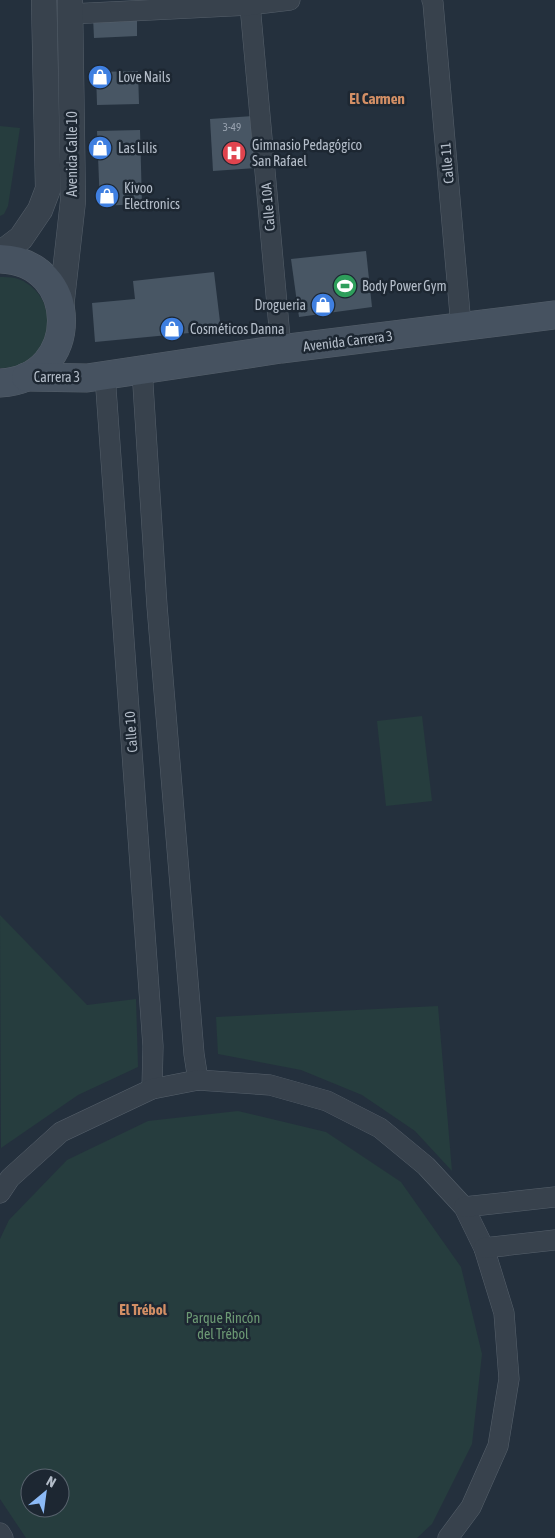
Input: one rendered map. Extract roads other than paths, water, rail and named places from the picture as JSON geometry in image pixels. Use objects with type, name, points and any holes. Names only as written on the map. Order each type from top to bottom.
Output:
[{"type":"main road","points":[[0,259],[23,263],[40,274],[54,289],[61,308],[62,327],[58,345],[45,364],[26,377],[0,383]]},
{"type":"main road","name":"Avenida Carrera 3","points":[[142,369],[555,315]]},
{"type":"main road","name":"Carrera 3","points":[[58,345],[61,353],[72,368],[96,376]]},
{"type":"main road","name":"Carrera 3","points":[[26,377],[96,376],[142,369]]},
{"type":"street","name":"Avenida Calle 10","points":[[0,254],[21,238],[40,210],[48,189],[44,0]]},
{"type":"street","points":[[70,7],[250,5],[290,0]]},
{"type":"street","name":"Calle 11","points":[[432,0],[461,326]]},
{"type":"street","name":"Calle 10A","points":[[250,5],[281,350]]},
{"type":"street","name":"Avenida Calle 10","points":[[61,308],[73,201],[70,7]]},
{"type":"street","points":[[142,369],[157,606],[194,1054],[198,1080]]},
{"type":"street","name":"Calle 10","points":[[96,376],[152,1036],[152,1089]]},
{"type":"street","points":[[0,1193],[10,1178],[61,1132],[152,1089],[198,1080],[270,1085],[327,1101],[380,1128],[426,1166],[464,1207],[484,1248],[504,1312],[509,1379],[498,1446],[471,1507],[448,1538]]},
{"type":"street","points":[[464,1207],[555,1197]]},
{"type":"street","points":[[484,1248],[555,1240]]},
{"type":"street","points":[[0,1533],[3,1538]]},
{"type":"place","name":"Love Nails","points":[[100,77]]},
{"type":"place","name":"Las Lilis","points":[[100,148]]},
{"type":"place","name":"Gimnasio Pedagógico San Rafael","points":[[234,153]]},
{"type":"place","name":"Kivoo Electronics","points":[[107,196]]},
{"type":"place","name":"Body Power Gym","points":[[345,286]]},
{"type":"place","name":"Drogueria","points":[[323,305]]},
{"type":"place","name":"Cosméticos Danna","points":[[172,329]]},
{"type":"district","name":"El Carmen","points":[[377,98]]},
{"type":"district","name":"El Trébol","points":[[143,1309]]},
{"type":"park label","name":"Parque Rincón del Trébol","points":[[223,1326]]}]
